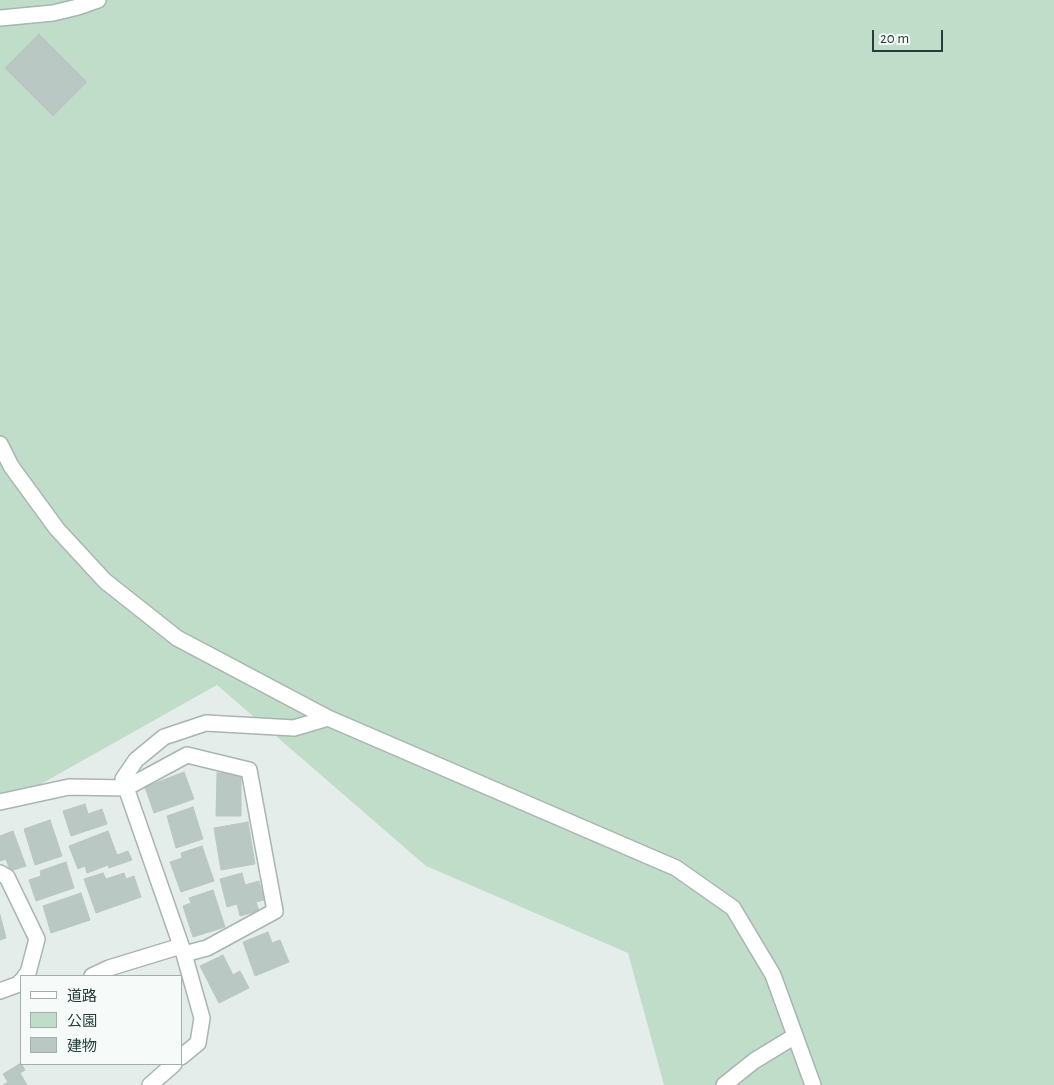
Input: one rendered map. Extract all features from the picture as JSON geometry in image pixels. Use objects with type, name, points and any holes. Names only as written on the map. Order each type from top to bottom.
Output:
[{"type":"street","points":[[0,18],[53,13],[98,0]]},
{"type":"street","points":[[0,444],[11,466],[57,529],[105,581],[177,638],[328,718],[676,868],[733,908],[773,975],[813,1085]]},
{"type":"street","points":[[182,1057],[198,1042],[202,1018],[182,950],[123,779],[136,760],[164,737],[206,723],[294,728],[328,718]]},
{"type":"street","points":[[0,802],[69,788],[126,788],[187,755],[249,770],[275,911],[207,948],[182,950],[109,968],[94,975]]},
{"type":"street","points":[[0,873],[7,877],[37,939],[28,975]]},
{"type":"street","points":[[0,990],[20,983]]},
{"type":"street","points":[[724,1085],[754,1061],[795,1036]]},
{"type":"street","points":[[150,1085],[173,1065]]},
{"type":"green space","points":[[0,0],[1054,0],[1054,1085],[664,1085],[628,953],[426,866],[217,685],[0,807]]},
{"type":"building","points":[[39,34],[87,82],[53,116],[5,68]]},
{"type":"building","points":[[184,772],[194,799],[154,813],[145,787]]},
{"type":"building","points":[[217,773],[241,773],[241,816],[216,816]]},
{"type":"building","points":[[85,804],[88,814],[102,809],[107,824],[71,836],[63,811]]},
{"type":"building","points":[[193,807],[203,839],[176,848],[167,816]]},
{"type":"building","points":[[50,820],[62,856],[35,865],[24,829]]},
{"type":"building","points":[[248,822],[255,864],[221,870],[214,828]]},
{"type":"building","points":[[13,831],[26,866],[10,871],[6,859],[0,861],[0,836]]},
{"type":"building","points":[[108,831],[117,855],[128,851],[132,860],[109,868],[108,865],[87,873],[85,866],[78,869],[69,846]]},
{"type":"building","points":[[202,846],[214,881],[181,892],[170,862],[182,858],[181,853]]},
{"type":"building","points":[[66,862],[74,888],[36,901],[29,880],[41,876],[40,871]]},
{"type":"building","points":[[103,873],[106,879],[124,873],[126,879],[134,876],[141,897],[96,913],[84,879]]},
{"type":"building","points":[[242,873],[245,885],[259,881],[264,900],[256,902],[259,911],[240,916],[237,904],[227,907],[220,879]]},
{"type":"building","points":[[213,890],[225,927],[193,937],[183,906],[191,903],[189,898]]},
{"type":"building","points":[[81,893],[90,920],[51,933],[43,906]]},
{"type":"building","points":[[0,915],[6,938],[0,940]]},
{"type":"building","points":[[268,932],[272,943],[280,940],[289,962],[255,976],[243,942]]},
{"type":"building","points":[[223,955],[233,975],[240,971],[249,988],[219,1003],[200,966]]},
{"type":"building","points":[[20,1064],[25,1070],[20,1073],[27,1085],[3,1085],[8,1082],[3,1074]]}]
